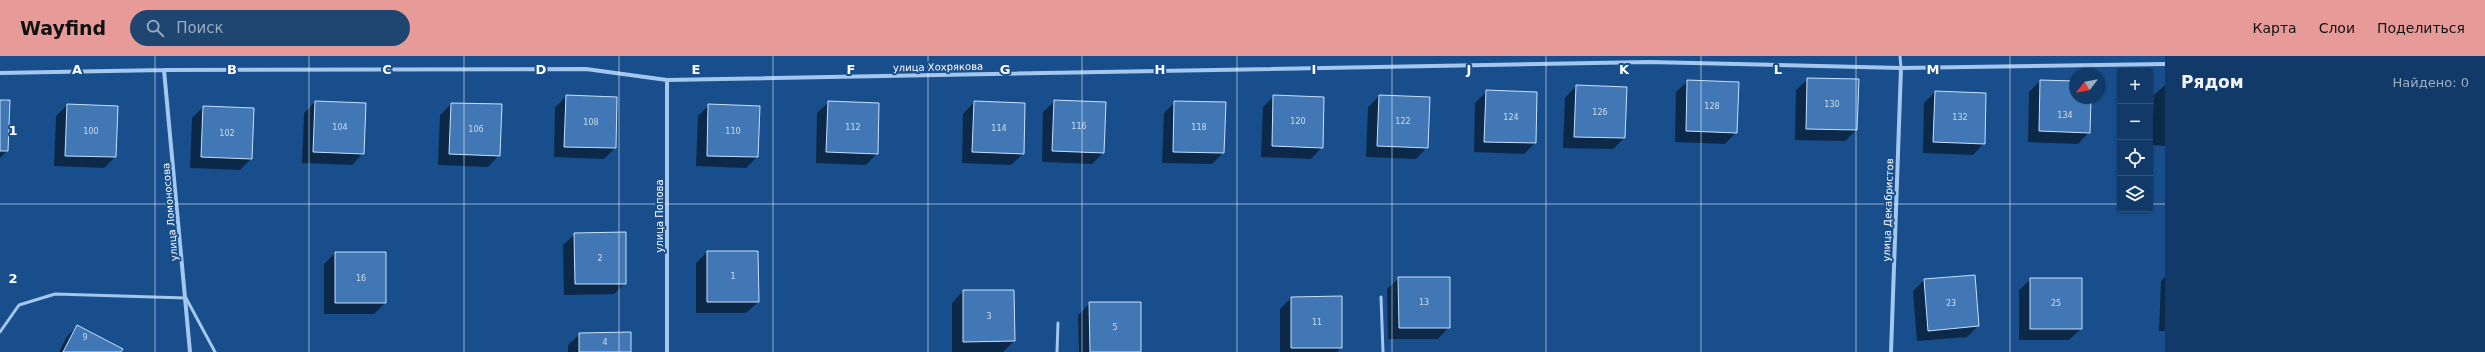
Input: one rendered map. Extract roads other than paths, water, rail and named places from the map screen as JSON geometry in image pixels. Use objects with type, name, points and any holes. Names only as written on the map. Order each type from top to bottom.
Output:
[{"type":"street","name":"улица Хохрякова","points":[[0,73],[164,70],[586,69],[667,80],[1650,62],[1901,68],[2165,64]]},
{"type":"street","name":"улица Декабристов","points":[[1890,352],[1901,68]]},
{"type":"street","name":"улица Ломоносова","points":[[164,70],[190,352]]},
{"type":"street","name":"улица Попова","points":[[667,80],[667,352]]},
{"type":"lane","points":[[1900,56],[1901,68]]},
{"type":"lane","points":[[0,332],[19,305],[55,294],[186,298],[215,352]]},
{"type":"lane","points":[[1381,297],[1383,352]]},
{"type":"lane","points":[[1057,352],[1058,323]]}]
